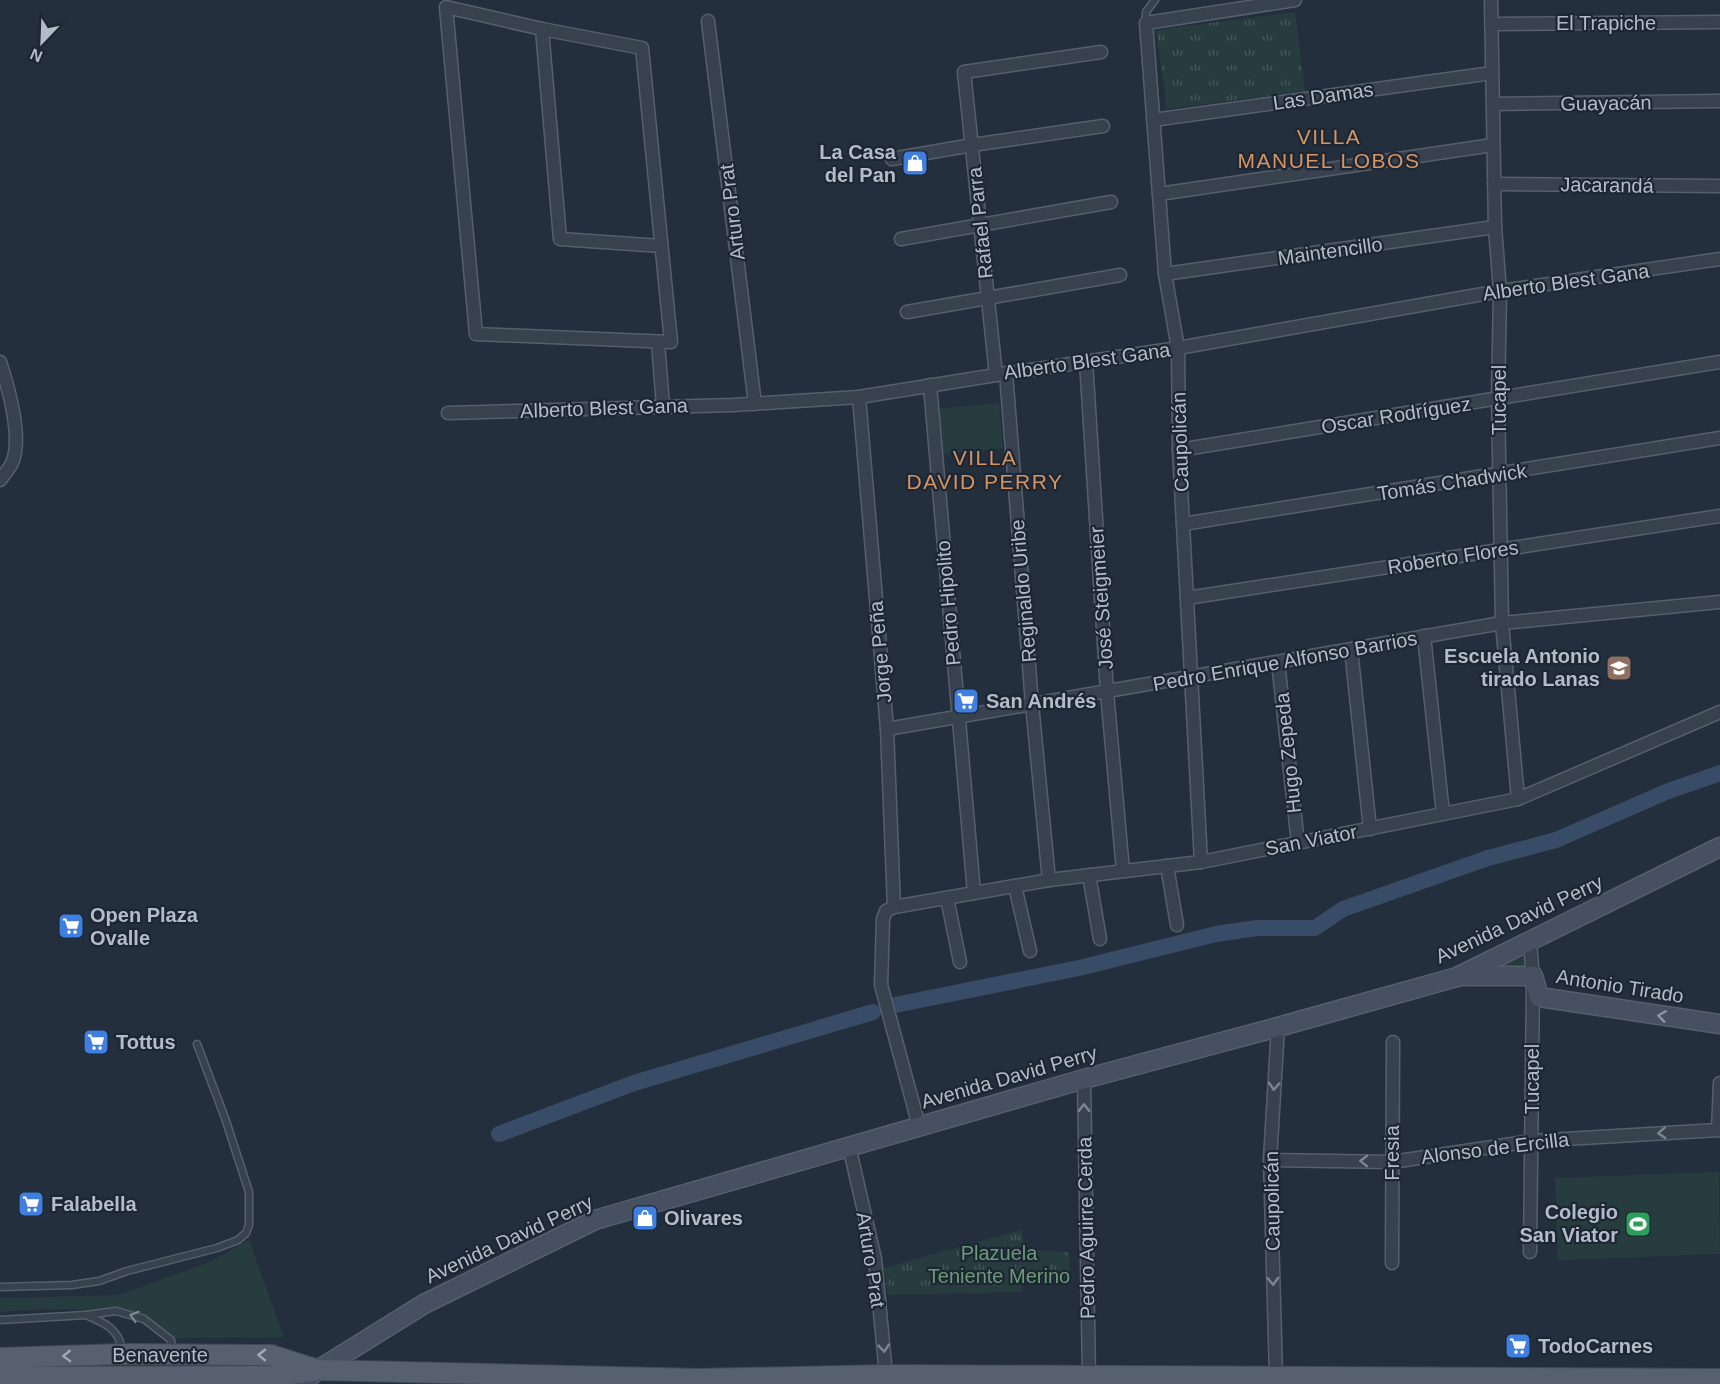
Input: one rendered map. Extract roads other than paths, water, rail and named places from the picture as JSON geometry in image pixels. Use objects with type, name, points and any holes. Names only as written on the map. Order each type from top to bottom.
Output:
[{"type":"main road","name":"Avenida David Perry","points":[[301,1384],[318,1370],[424,1304],[595,1220],[1084,1079],[1457,976],[1720,847]]},
{"type":"main road","name":"Antonio Tirado","points":[[1457,976],[1533,976],[1539,997],[1720,1024]]},
{"type":"main road","name":"Benavente","points":[[0,1358],[123,1354],[271,1355],[318,1370]]},
{"type":"main road","name":"Benavente","points":[[0,1377],[276,1376],[318,1370],[699,1382],[886,1375],[1089,1380],[1276,1376],[1568,1382],[1720,1379]]},
{"type":"street","points":[[1146,23],[1295,0]]},
{"type":"street","name":"Tucapel","points":[[1491,0],[1495,228],[1500,291],[1498,398],[1502,623],[1518,799]]},
{"type":"street","points":[[446,7],[542,29],[642,48],[661,246],[671,342],[476,334],[446,7]]},
{"type":"street","name":"Arturo Prat","points":[[708,21],[755,404]]},
{"type":"street","name":"El Trapiche","points":[[1491,24],[1720,22]]},
{"type":"street","name":"Caupolicán","points":[[1146,23],[1166,274],[1178,348],[1179,450],[1201,862]]},
{"type":"street","points":[[542,29],[560,238],[661,246]]},
{"type":"street","name":"Rafael Parra","points":[[1001,374],[988,298],[964,72],[1101,52]]},
{"type":"street","name":"Las Damas","points":[[1153,120],[1492,73]]},
{"type":"street","name":"Guayacán","points":[[1492,104],[1720,102]]},
{"type":"street","points":[[892,159],[1102,126]]},
{"type":"street","points":[[1159,194],[1493,145]]},
{"type":"street","name":"Jacarandá","points":[[1494,184],[1720,186]]},
{"type":"street","points":[[901,239],[1111,202]]},
{"type":"street","name":"Maintencillo","points":[[1166,274],[1495,228]]},
{"type":"street","name":"Alberto Blest Gana","points":[[448,413],[755,404],[859,397],[1178,348],[1500,291],[1720,259]]},
{"type":"street","points":[[907,312],[1120,275]]},
{"type":"street","points":[[658,343],[663,406]]},
{"type":"street","name":"José Steigmeier","points":[[1086,361],[1107,692],[1123,871]]},
{"type":"street","points":[[0,362],[10,394],[16,443],[13,463],[0,480]]},
{"type":"street","name":"Oscar Rodríguez","points":[[1179,450],[1720,362]]},
{"type":"street","name":"Reginaldo Uribe","points":[[1001,374],[1049,880]]},
{"type":"street","name":"Pedro Hipolito","points":[[930,385],[974,893]]},
{"type":"street","name":"Jorge Peña","points":[[859,397],[887,729],[890,909],[883,919],[881,985],[919,1126]]},
{"type":"street","name":"Tomás Chadwick","points":[[1183,524],[1720,438]]},
{"type":"street","name":"Roberto Flores","points":[[1187,598],[1720,516]]},
{"type":"street","name":"Pedro Enrique Alfonso Barrios","points":[[887,729],[1502,623],[1720,602]]},
{"type":"street","points":[[1424,636],[1443,814]]},
{"type":"street","points":[[1352,649],[1370,828]]},
{"type":"street","name":"Hugo Zepeda","points":[[1278,662],[1298,843]]},
{"type":"street","name":"San Viator","points":[[890,909],[1049,880],[1201,862],[1518,799],[1720,712]]},
{"type":"street","points":[[1167,866],[1177,925]]},
{"type":"street","points":[[1089,875],[1100,939]]},
{"type":"street","points":[[1015,886],[1030,951]]},
{"type":"street","points":[[947,898],[960,962]]},
{"type":"street","name":"Tucapel","points":[[1530,941],[1533,976],[1530,1252]]},
{"type":"street","name":"Caupolicán","points":[[1276,1376],[1270,1160],[1278,1027]]},
{"type":"street","name":"Fresia","points":[[1392,1263],[1393,1042]]},
{"type":"street","name":"Pedro Aguirre Cerda","points":[[1084,1079],[1089,1380]]},
{"type":"street","points":[[1719,1129],[1720,1083]]},
{"type":"street","name":"Alonso de Ercilla","points":[[1270,1160],[1392,1162],[1532,1141],[1719,1129]]},
{"type":"street","name":"Arturo Prat","points":[[849,1146],[875,1259],[886,1375]]},
{"type":"lane","points":[[1146,23],[1146,12],[1155,0]]},
{"type":"lane","points":[[0,1287],[72,1285],[99,1281],[217,1248],[238,1240],[246,1233],[249,1225],[249,1192],[222,1109],[197,1044]]},
{"type":"lane","points":[[0,1320],[116,1311],[144,1319],[171,1340],[172,1354]]},
{"type":"lane","points":[[87,1315],[110,1325],[121,1338],[123,1354]]},
{"type":"waterway","points":[[895,1005],[1079,968],[1216,934],[1257,928],[1315,928],[1343,909],[1488,858],[1556,840],[1666,792],[1720,773]]},
{"type":"waterway","points":[[499,1134],[634,1083],[873,1012]]},
{"type":"place","name":"La Casa del Pan","points":[[915,163]]},
{"type":"place","name":"Escuela Antonio tirado Lanas","points":[[1619,668]]},
{"type":"place","name":"San Andrés","points":[[966,701]]},
{"type":"place","name":"Open Plaza Ovalle","points":[[71,926]]},
{"type":"place","name":"Tottus","points":[[96,1042]]},
{"type":"place","name":"Falabella","points":[[31,1204]]},
{"type":"place","name":"Olivares","points":[[645,1218]]},
{"type":"place","name":"Colegio San Viator","points":[[1638,1224]]},
{"type":"place","name":"TodoCarnes","points":[[1518,1346]]},
{"type":"district","name":"VILLA MANUEL LOBOS","points":[[1329,149]]},
{"type":"district","name":"VILLA DAVID PERRY","points":[[985,470]]},
{"type":"park label","name":"Plazuela Teniente Merino","points":[[999,1264]]}]
